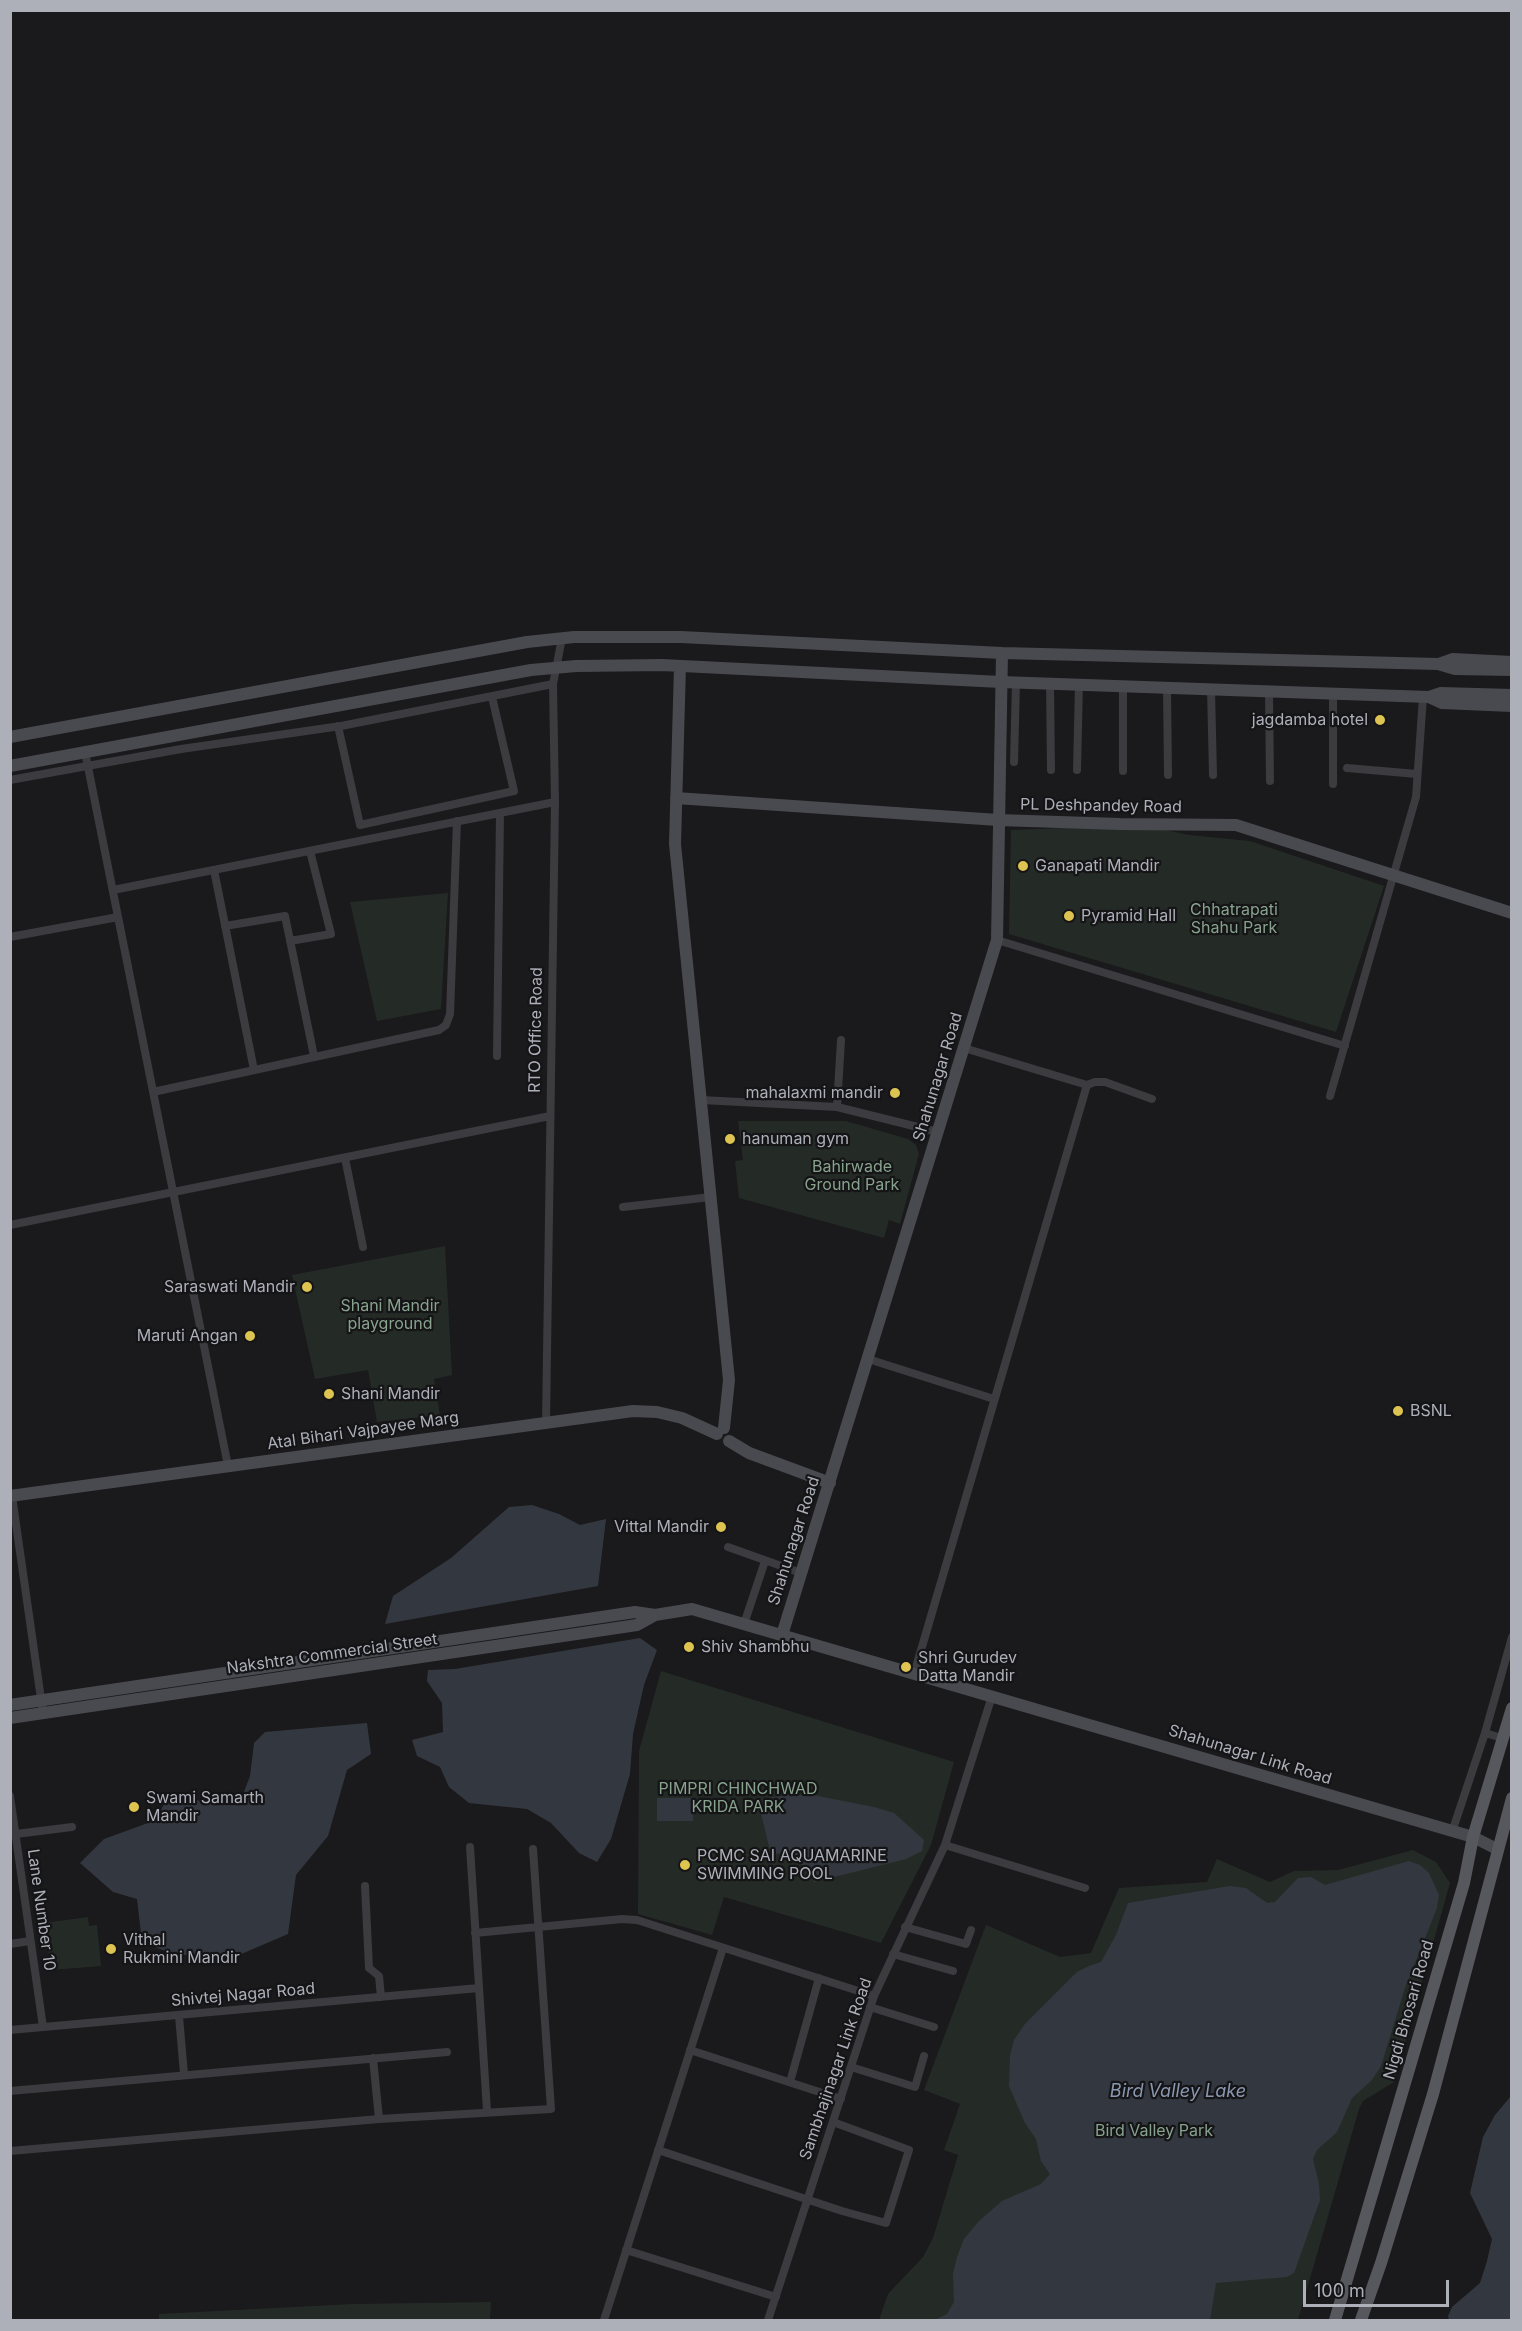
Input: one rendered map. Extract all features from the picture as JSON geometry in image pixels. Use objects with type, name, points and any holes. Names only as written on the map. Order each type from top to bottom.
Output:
[{"type":"main road","name":"Nigdi Bhosari Road","points":[[1335,2320],[1464,1883],[1473,1837],[1512,1708]]},
{"type":"main road","points":[[1361,2320],[1382,2263],[1433,2094],[1512,1798]]},
{"type":"street","points":[[10,737],[515,644],[562,638],[681,637],[1002,653],[1438,664],[1455,669],[1512,670]]},
{"type":"street","name":"RTO Office Road","points":[[546,1423],[555,802],[553,684],[562,638]]},
{"type":"street","name":"Shahunagar Road","points":[[782,1635],[998,940],[1002,653]]},
{"type":"street","points":[[1438,664],[1453,659],[1512,662]]},
{"type":"street","points":[[680,666],[675,844],[729,1380],[721,1431],[730,1432],[729,1441],[749,1453],[830,1483]]},
{"type":"street","points":[[10,766],[555,667],[680,666],[1002,682],[1333,694],[1512,695]]},
{"type":"street","points":[[1014,762],[1016,682]]},
{"type":"street","points":[[1050,683],[1052,770]]},
{"type":"street","points":[[10,780],[242,739],[338,726],[553,684]]},
{"type":"street","points":[[1077,770],[1079,684]]},
{"type":"street","points":[[1123,686],[1123,771]]},
{"type":"street","points":[[1167,688],[1168,775]]},
{"type":"street","points":[[1211,689],[1213,775]]},
{"type":"street","points":[[1269,691],[1270,781]]},
{"type":"street","points":[[1333,694],[1333,784]]},
{"type":"street","points":[[1431,696],[1442,703],[1512,706]]},
{"type":"street","points":[[1330,1096],[1416,797],[1417,774],[1431,696]]},
{"type":"street","points":[[338,726],[360,825],[514,790],[492,697]]},
{"type":"street","points":[[85,752],[228,1466]]},
{"type":"street","points":[[1347,768],[1417,774]]},
{"type":"street","name":"PL Deshpandey Road","points":[[676,798],[998,820],[1236,825],[1512,913]]},
{"type":"street","points":[[113,891],[555,802]]},
{"type":"street","points":[[497,1056],[500,813]]},
{"type":"street","points":[[153,1092],[439,1030],[446,1025],[450,1014],[457,821]]},
{"type":"street","points":[[290,941],[331,934],[310,851]]},
{"type":"street","points":[[214,870],[254,1070]]},
{"type":"street","points":[[225,926],[285,916],[314,1056]]},
{"type":"street","points":[[10,937],[118,917]]},
{"type":"street","points":[[998,940],[1345,1046]]},
{"type":"street","points":[[837,1107],[841,1040]]},
{"type":"street","points":[[964,1048],[1087,1085],[1105,1082],[1152,1099]]},
{"type":"street","points":[[914,1674],[1087,1085]]},
{"type":"street","points":[[701,1100],[837,1107],[938,1131]]},
{"type":"street","points":[[10,1225],[550,1116]]},
{"type":"street","points":[[345,1158],[363,1247]]},
{"type":"street","points":[[623,1207],[711,1197]]},
{"type":"street","points":[[868,1359],[994,1400]]},
{"type":"street","name":"Atal Bihari Vajpayee Marg","points":[[11,1496],[633,1411],[657,1412],[721,1431]]},
{"type":"street","points":[[11,1496],[43,1713]]},
{"type":"street","points":[[728,1547],[801,1574]]},
{"type":"street","points":[[744,1624],[765,1561]]},
{"type":"street","name":"Nakshtra Commercial Street","points":[[10,1705],[635,1612],[655,1615],[692,1609],[992,1696]]},
{"type":"street","name":"Nakshtra Commercial Street","points":[[10,1718],[637,1625],[655,1615]]},
{"type":"street","points":[[1452,1832],[1508,1665],[1512,1637]]},
{"type":"street","name":"Shahunagar Link Road","points":[[992,1696],[1473,1837],[1497,1849]]},
{"type":"street","name":"Sambhajinagar Link Road","points":[[768,2320],[870,2007],[905,1927],[945,1845],[992,1696]]},
{"type":"street","points":[[1485,1733],[1502,1738]]},
{"type":"street","name":"Lane Number 10","points":[[11,1798],[43,2027]]},
{"type":"street","points":[[16,1834],[72,1827]]},
{"type":"street","points":[[945,1845],[1085,1888]]},
{"type":"street","points":[[470,1847],[487,2111]]},
{"type":"street","points":[[10,2151],[379,2119],[550,2109],[532,1849]]},
{"type":"street","points":[[365,1886],[369,1968],[380,1976],[381,1997]]},
{"type":"street","points":[[476,1933],[622,1919],[637,1920],[874,1996]]},
{"type":"street","points":[[905,1927],[966,1944],[971,1930]]},
{"type":"street","points":[[10,1944],[30,1941]]},
{"type":"street","points":[[604,2320],[723,1948]]},
{"type":"street","points":[[893,1954],[953,1971]]},
{"type":"street","points":[[790,2082],[819,1978]]},
{"type":"street","name":"Shivtej Nagar Road","points":[[10,2030],[479,1988]]},
{"type":"street","points":[[870,2007],[934,2027]]},
{"type":"street","points":[[179,2016],[184,2074]]},
{"type":"street","points":[[690,2050],[841,2099]]},
{"type":"street","points":[[10,2091],[447,2052]]},
{"type":"street","points":[[851,2067],[915,2087],[924,2056]]},
{"type":"street","points":[[373,2058],[379,2119]]},
{"type":"street","points":[[658,2150],[886,2223],[909,2150],[833,2122]]},
{"type":"street","points":[[626,2250],[776,2297]]},
{"type":"green space","name":"Chhatrapati Shahu Park","points":[[1143,825],[1189,835],[1250,841],[1384,886],[1336,1032],[1009,934],[1011,830]]},
{"type":"green space","points":[[448,893],[441,1009],[377,1021],[350,902]]},
{"type":"green space","name":"Bahirwade Ground Park","points":[[738,1121],[846,1121],[908,1139],[916,1145],[919,1154],[900,1224],[889,1220],[884,1238],[739,1198],[735,1161],[743,1160]]},
{"type":"green space","name":"Shani Mandir playground","points":[[445,1246],[452,1375],[434,1379],[440,1415],[377,1422],[368,1370],[315,1379],[292,1275]]},
{"type":"green space","name":"PIMPRI CHINCHWAD KRIDA PARK","points":[[661,1671],[954,1762],[931,1845],[881,1943],[724,1897],[712,1935],[638,1914],[639,1751]]},
{"type":"green space","name":"Bird Valley Lake","points":[[1413,1850],[1436,1862],[1450,1883],[1394,2082],[1363,2101],[1359,2109],[1298,2320],[879,2320],[888,2294],[923,2257],[933,2238],[958,2155],[944,2150],[960,2104],[924,2090],[986,1925],[1060,1957],[1091,1953],[1119,1888],[1207,1882],[1217,1859],[1270,1882],[1294,1871],[1338,1870]]},
{"type":"green space","points":[[88,1917],[89,1926],[97,1925],[101,1966],[51,1970],[44,1923]]},
{"type":"green space","points":[[491,2302],[490,2320],[159,2320],[159,2314],[352,2304]]},
{"type":"water","points":[[532,1505],[559,1514],[580,1525],[606,1519],[598,1586],[385,1624],[393,1596],[451,1558],[509,1507]]},
{"type":"water","points":[[640,1638],[657,1650],[644,1685],[633,1734],[630,1774],[611,1839],[597,1862],[579,1853],[551,1823],[527,1809],[469,1803],[449,1787],[440,1767],[417,1756],[412,1740],[443,1732],[442,1703],[427,1681],[428,1670],[455,1669]]},
{"type":"water","points":[[367,1723],[371,1754],[347,1770],[328,1836],[296,1875],[288,1934],[232,1958],[173,1954],[142,1942],[137,1899],[113,1892],[80,1863],[104,1839],[156,1820],[170,1792],[214,1805],[239,1805],[250,1776],[254,1743],[265,1732]]},
{"type":"water","points":[[786,1795],[813,1795],[894,1813],[924,1840],[922,1851],[906,1859],[814,1882],[806,1869],[793,1857],[785,1852],[773,1855],[770,1851],[761,1813],[767,1812],[761,1799]]},
{"type":"water","points":[[657,1798],[694,1798],[693,1821],[657,1821]]},
{"type":"water","name":"Bird Valley Lake","points":[[1409,1861],[1420,1865],[1429,1873],[1439,1895],[1437,1908],[1405,1988],[1381,2066],[1372,2080],[1352,2098],[1337,2132],[1317,2150],[1313,2159],[1320,2200],[1294,2273],[1287,2277],[1216,2283],[1210,2320],[935,2320],[947,2314],[954,2302],[953,2274],[964,2239],[979,2221],[1002,2201],[1041,2184],[1050,2174],[1041,2161],[1036,2139],[1025,2123],[1009,2086],[1010,2056],[1014,2040],[1025,2024],[1077,1972],[1101,1962],[1116,1935],[1128,1903],[1230,1886],[1246,1888],[1267,1903],[1275,1902],[1298,1878],[1311,1877],[1325,1885]]},
{"type":"water","points":[[1511,2096],[1511,2320],[1449,2320],[1448,2316],[1452,2307],[1480,2283],[1487,2261],[1492,2239],[1470,2193],[1483,2137],[1495,2115]]},
{"type":"place","name":"jagdamba hotel","points":[[1380,720]]},
{"type":"place","name":"Ganapati Mandir","points":[[1023,866]]},
{"type":"place","name":"Pyramid Hall","points":[[1069,916]]},
{"type":"place","name":"mahalaxmi mandir","points":[[895,1093]]},
{"type":"place","name":"hanuman gym","points":[[730,1139]]},
{"type":"place","name":"Saraswati Mandir","points":[[307,1287]]},
{"type":"place","name":"Maruti Angan","points":[[250,1336]]},
{"type":"place","name":"Shani Mandir","points":[[329,1394]]},
{"type":"place","name":"BSNL","points":[[1398,1411]]},
{"type":"place","name":"Vittal Mandir","points":[[721,1527]]},
{"type":"place","name":"Shiv Shambhu","points":[[689,1647]]},
{"type":"place","name":"Shri Gurudev Datta Mandir","points":[[906,1667]]},
{"type":"place","name":"Swami Samarth Mandir","points":[[134,1807]]},
{"type":"place","name":"PCMC SAI AQUAMARINE SWIMMING POOL","points":[[685,1865]]},
{"type":"place","name":"Vithal Rukmini Mandir","points":[[111,1949]]},
{"type":"park label","name":"Bird Valley Park","points":[[1154,2131]]}]
